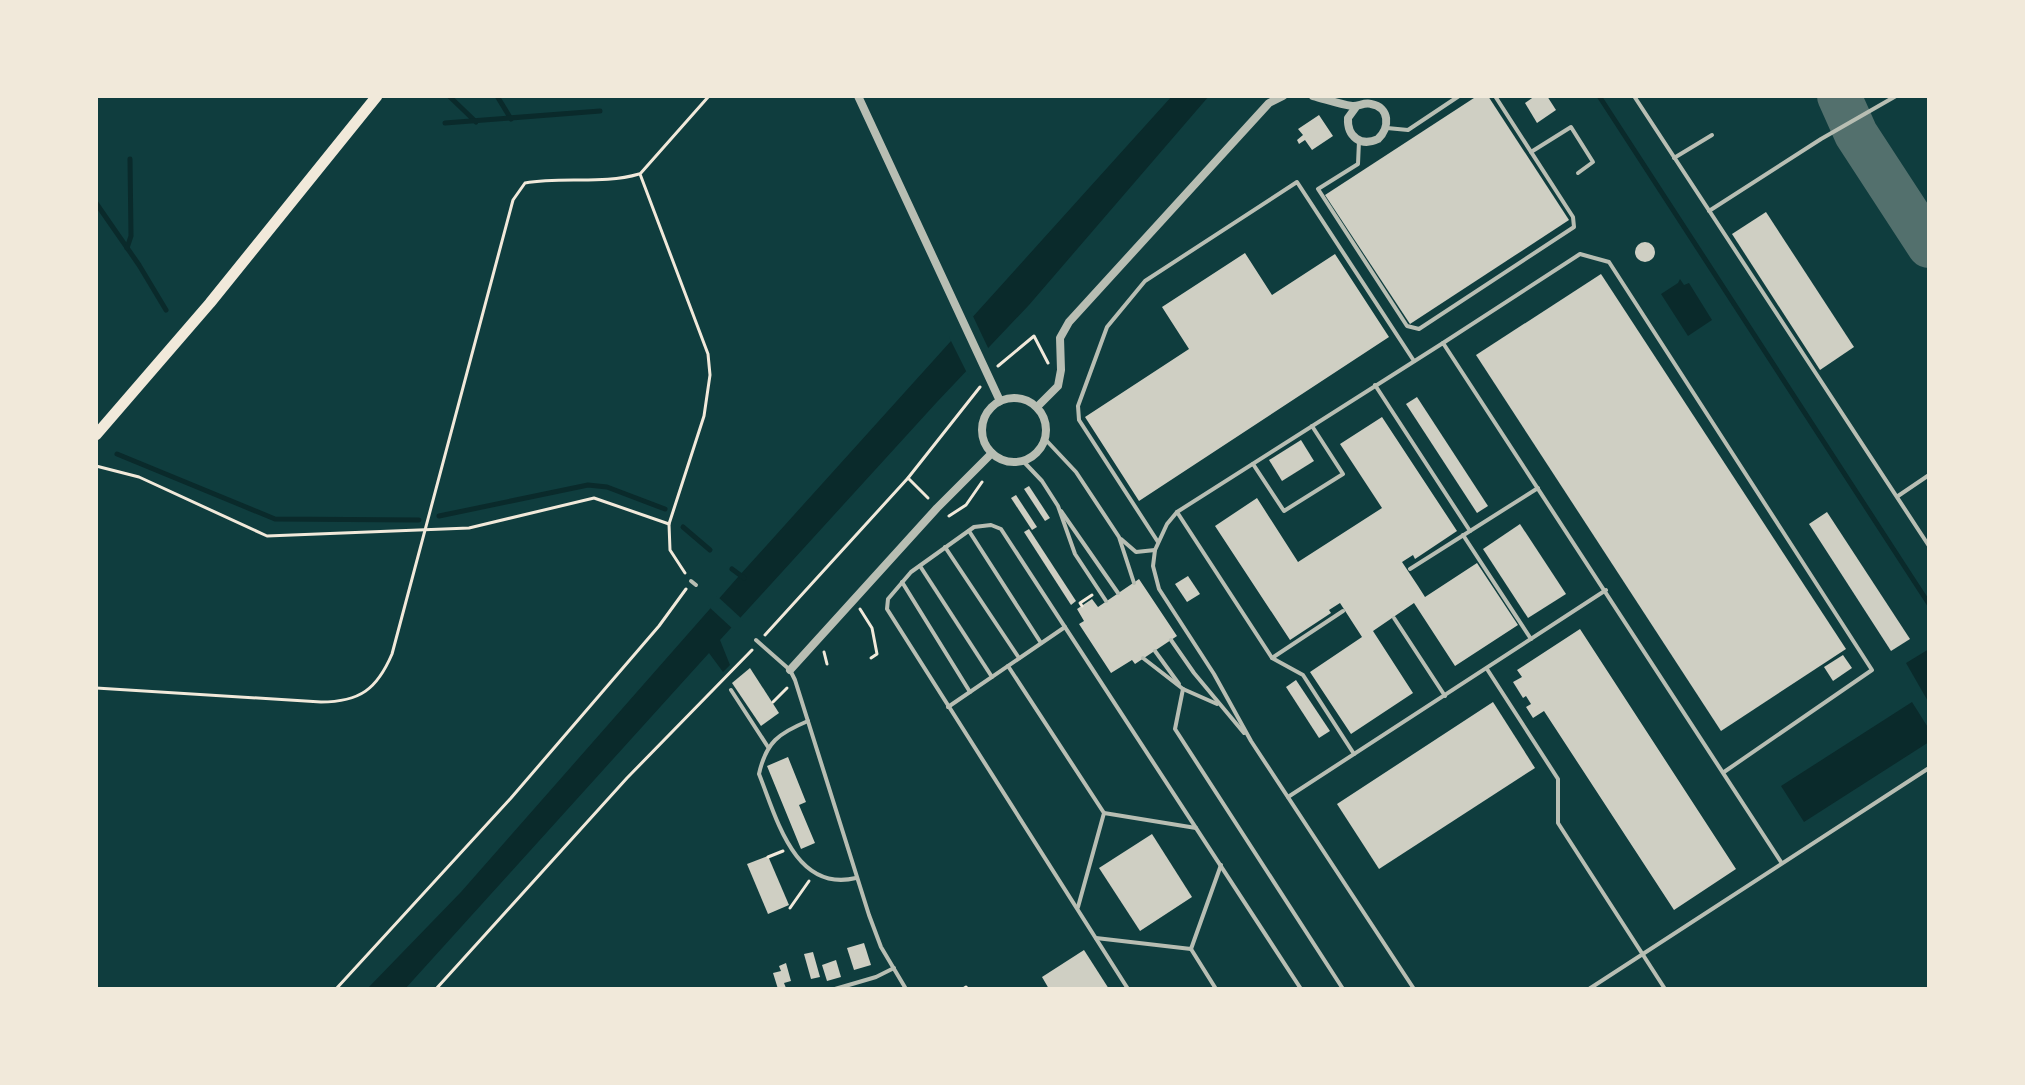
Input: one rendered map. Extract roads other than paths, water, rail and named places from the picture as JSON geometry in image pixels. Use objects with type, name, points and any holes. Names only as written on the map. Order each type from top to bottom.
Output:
[{"type":"main road","points":[[96,435],[210,303],[377,96]]},
{"type":"street","points":[[858,96],[1000,401]]},
{"type":"street","points":[[1037,407],[1058,386],[1060,338],[1069,322],[1269,103],[1283,96]]},
{"type":"street","points":[[1313,96],[1356,107]]},
{"type":"street","points":[[1369,103],[1381,109],[1386,128],[1383,135],[1372,142],[1359,141],[1353,137],[1348,125],[1351,112],[1369,103]]},
{"type":"street","points":[[1016,398],[1037,407],[1045,422],[1045,439],[1037,453],[1023,461],[1006,461],[992,453],[983,438],[983,420],[987,412],[1000,401],[1016,398]]},
{"type":"street","points":[[790,670],[937,508],[992,453]]},
{"type":"lane","points":[[1386,128],[1408,130],[1459,96]]},
{"type":"lane","points":[[1359,141],[1358,164],[1318,189],[1407,326],[1419,329],[1574,227],[1573,217],[1495,96]]},
{"type":"lane","points":[[1634,96],[1929,546]]},
{"type":"lane","points":[[1709,211],[1821,139],[1896,96]]},
{"type":"lane","points":[[1531,152],[1571,127],[1593,162],[1578,173]]},
{"type":"lane","points":[[1674,158],[1712,135]]},
{"type":"lane","points":[[1158,542],[1079,420],[1078,406],[1107,327],[1145,281],[1297,182],[1414,361]]},
{"type":"lane","points":[[1414,989],[1251,741],[1214,674],[1159,589],[1153,566],[1155,550],[1177,512],[1580,254],[1609,262],[1872,670],[1724,772]]},
{"type":"lane","points":[[1443,343],[1781,862]]},
{"type":"lane","points":[[1375,385],[1470,531]]},
{"type":"lane","points":[[1253,464],[1284,511],[1343,474],[1312,426]]},
{"type":"lane","points":[[1045,439],[1076,472],[1119,537],[1136,552],[1155,550]]},
{"type":"lane","points":[[1023,461],[1042,481],[1118,593]]},
{"type":"lane","points":[[1898,496],[1929,475]]},
{"type":"lane","points":[[1410,569],[1538,488]]},
{"type":"lane","points":[[1058,506],[1075,554],[1106,601]]},
{"type":"lane","points":[[1177,512],[1272,658],[1303,675],[1354,754]]},
{"type":"lane","points":[[1128,989],[887,609],[888,599],[902,582],[974,527],[991,525],[1001,529],[1301,989]]},
{"type":"lane","points":[[969,531],[1041,643]]},
{"type":"lane","points":[[1463,535],[1531,639]]},
{"type":"lane","points":[[1119,537],[1134,583]]},
{"type":"lane","points":[[945,547],[1019,658]]},
{"type":"lane","points":[[920,566],[992,677]]},
{"type":"lane","points":[[902,582],[970,692]]},
{"type":"lane","points":[[1288,797],[1606,590]]},
{"type":"lane","points":[[1272,658],[1343,611]]},
{"type":"lane","points":[[1394,618],[1445,696]]},
{"type":"lane","points":[[948,707],[1065,627]]},
{"type":"lane","points":[[1171,640],[1251,741]]},
{"type":"lane","points":[[757,642],[790,670],[795,680],[856,878],[881,947],[906,989]]},
{"type":"lane","points":[[1155,651],[1183,689],[1175,729],[1343,989]]},
{"type":"lane","points":[[1143,658],[1183,689],[1219,704]]},
{"type":"lane","points":[[1008,666],[1104,813],[1196,828]]},
{"type":"lane","points":[[1487,668],[1558,779],[1558,823],[1665,989]]},
{"type":"lane","points":[[731,690],[768,747]]},
{"type":"lane","points":[[808,721],[787,729],[768,747],[759,774],[796,857],[816,872],[844,881],[856,878]]},
{"type":"lane","points":[[1589,989],[1929,768]]},
{"type":"lane","points":[[1077,910],[1104,813]]},
{"type":"lane","points":[[1191,949],[1221,865]]},
{"type":"lane","points":[[1096,938],[1191,949]]},
{"type":"lane","points":[[1191,949],[1216,989]]},
{"type":"lane","points":[[835,989],[876,977],[894,968]]},
{"type":"water","points":[[1172,96],[1209,96],[1029,305],[720,640],[730,665],[723,672],[709,653],[405,989],[367,989],[461,892],[738,577]]},
{"type":"water","points":[[1680,279],[1684,285],[1689,283],[1712,320],[1688,336],[1661,294]]},
{"type":"water","points":[[1929,649],[1929,703],[1906,663]]},
{"type":"water","points":[[1912,702],[1929,729],[1929,742],[1804,822],[1781,786]]},
{"type":"waterway","points":[[449,96],[476,122]]},
{"type":"waterway","points":[[497,96],[511,119]]},
{"type":"waterway","points":[[1599,96],[1929,604]]},
{"type":"waterway","points":[[445,123],[600,111]]},
{"type":"waterway","points":[[127,248],[131,236],[130,159]]},
{"type":"waterway","points":[[96,203],[166,310]]},
{"type":"waterway","points":[[117,454],[275,519],[419,520]]},
{"type":"waterway","points":[[439,516],[588,485],[607,487],[665,509]]},
{"type":"waterway","points":[[683,527],[710,550]]},
{"type":"waterway","points":[[732,569],[744,578]]}]
